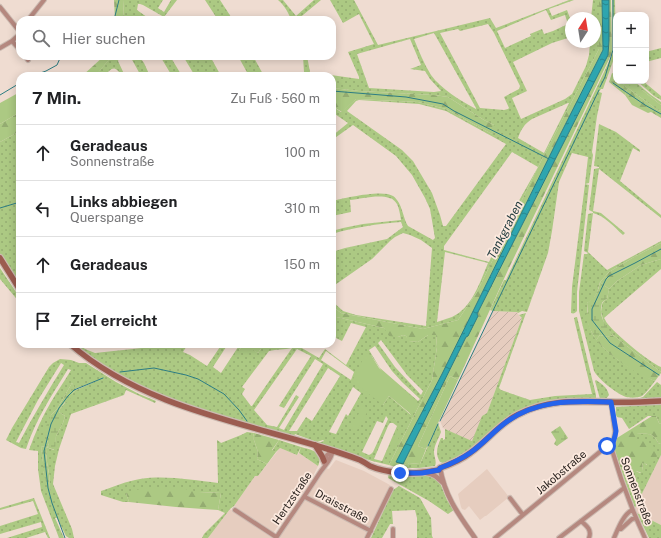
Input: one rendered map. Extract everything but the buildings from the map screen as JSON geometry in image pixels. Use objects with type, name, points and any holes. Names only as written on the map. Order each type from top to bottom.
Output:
[{"type":"main road","points":[[0,258],[16,284]]},
{"type":"main road","points":[[75,348],[105,370],[119,378],[193,410],[333,450],[371,466],[400,473],[422,473],[439,470],[440,468],[455,462],[470,453],[505,423],[535,407],[569,401],[661,401]]},
{"type":"main road","points":[[315,445],[324,461]]},
{"type":"main road","points":[[362,462],[406,470],[440,468]]},
{"type":"street","points":[[31,16],[44,0]]},
{"type":"street","points":[[0,7],[16,28]]},
{"type":"street","points":[[0,48],[16,37]]},
{"type":"street","points":[[12,41],[16,46]]},
{"type":"street","name":"Sonnenstraße","points":[[611,402],[616,431],[612,450],[632,510],[645,538]]},
{"type":"street","name":"Jakobstraße","points":[[495,538],[607,446],[612,446]]},
{"type":"street","name":"Hertzstraße","points":[[322,469],[327,455],[333,450]]},
{"type":"street","name":"Hertzstraße","points":[[235,510],[276,538],[305,497],[322,469],[332,457],[333,450]]},
{"type":"street","points":[[440,468],[449,500],[475,538]]},
{"type":"street","points":[[422,473],[432,474],[444,484]]},
{"type":"street","points":[[559,538],[624,488]]},
{"type":"street","points":[[367,538],[391,489]]},
{"type":"street","name":"Draisstraße","points":[[305,497],[371,531]]},
{"type":"street","points":[[510,498],[523,514]]},
{"type":"street","points":[[614,538],[623,519],[632,510]]},
{"type":"street","points":[[618,529],[632,519],[636,518]]},
{"type":"street","points":[[581,521],[590,530],[591,534],[589,538]]},
{"type":"street","points":[[393,529],[393,538]]},
{"type":"shaded area","points":[[493,311],[517,312],[522,318],[487,413],[482,416],[472,442],[443,428],[440,421]]},
{"type":"shaded area","points":[[280,448],[297,455],[299,453],[318,466],[305,489],[273,533],[234,506],[255,476],[258,476]]},
{"type":"shaded area","points":[[661,455],[661,525],[637,513],[635,508]]},
{"type":"shaded area","points":[[336,460],[364,471],[390,485],[391,487],[366,538],[279,538],[326,468],[329,469]]},
{"type":"shaded area","points":[[487,469],[509,497],[480,520],[469,506],[465,510],[462,509],[458,494]]},
{"type":"shaded area","points":[[230,509],[272,538],[208,538]]},
{"type":"green space","points":[[114,0],[123,0],[124,16],[115,16]]},
{"type":"green space","points":[[123,0],[163,0],[158,8],[164,12],[171,0],[177,0],[165,16],[138,4],[137,10],[145,16],[124,16]]},
{"type":"green space","points":[[205,0],[220,0],[230,16],[215,16]]},
{"type":"green space","points":[[278,0],[283,0],[296,16],[289,16]]},
{"type":"green space","points":[[314,0],[321,0],[302,16],[296,16]]},
{"type":"green space","points":[[330,0],[354,0],[378,45],[490,18],[496,28],[569,0],[574,0],[549,9],[552,16],[567,10],[568,12],[565,12],[565,15],[551,20],[546,10],[497,31],[505,48],[531,36],[530,34],[542,29],[544,34],[565,25],[565,39],[552,43],[513,62],[527,91],[512,98],[521,119],[565,99],[572,94],[586,66],[590,48],[599,48],[542,159],[477,292],[458,320],[423,329],[341,313],[336,309],[336,305],[343,311],[356,315],[426,326],[432,248],[421,240],[403,233],[390,241],[372,259],[336,284],[336,251],[387,239],[403,227],[401,222],[375,225],[336,233],[336,230],[343,228],[363,224],[401,220],[397,204],[390,198],[375,197],[350,200],[351,212],[336,215],[336,200],[363,195],[381,193],[388,194],[394,197],[399,203],[408,226],[433,240],[435,238],[430,209],[412,175],[396,156],[353,125],[336,137],[336,133],[348,123],[336,115],[336,109],[341,112],[356,99],[418,102],[446,109],[492,134],[494,125],[448,97],[336,88],[336,76],[359,79],[348,52],[374,44],[359,14],[343,23]],"holes":[[[488,24],[494,33],[520,86],[519,89],[504,97],[509,108],[504,110],[480,108],[440,33],[458,29],[460,31]],[[434,33],[476,108],[476,109],[440,85],[431,75],[426,66],[414,39]],[[410,39],[421,65],[410,69],[425,71],[441,91],[434,92],[369,88],[357,54]],[[356,101],[419,104],[446,111],[506,144],[446,226],[443,226],[432,193],[413,161],[402,150],[347,111]],[[568,103],[544,153],[518,138],[523,127],[532,119]],[[512,152],[538,167],[512,213],[489,262],[444,250],[444,246]],[[445,252],[488,263],[474,294],[465,307],[452,317],[437,322]]]},
{"type":"green space","points":[[593,0],[599,0],[599,12],[592,12]]},
{"type":"green space","points":[[599,0],[602,0],[603,50],[442,374],[396,462],[396,467],[389,465],[432,380],[437,347],[436,335],[428,335],[418,342],[408,341],[406,336],[403,335],[398,337],[389,336],[384,328],[336,317],[336,309],[341,313],[423,329],[458,320],[477,292],[542,159],[599,48],[601,48],[601,12],[599,12]]},
{"type":"green space","points":[[609,0],[611,0],[612,53],[508,270],[458,380],[450,376],[418,446],[426,449],[420,464],[403,464],[608,55]]},
{"type":"green space","points":[[612,0],[615,0],[615,12],[613,12],[613,53]]},
{"type":"green space","points":[[661,48],[661,58],[649,61],[649,51]]},
{"type":"green space","points":[[613,53],[613,61],[603,89],[599,92],[602,93],[597,116],[589,183],[585,184],[588,157],[572,153],[559,182],[548,253],[527,312],[522,311],[518,313],[490,310],[504,280],[506,280]]},
{"type":"green space","points":[[100,60],[109,60],[98,72],[86,72]]},
{"type":"green space","points":[[109,60],[118,60],[123,72],[119,72],[113,68],[108,72],[98,72]]},
{"type":"green space","points":[[132,60],[142,60],[148,72],[139,72]]},
{"type":"green space","points":[[162,60],[172,60],[180,72],[170,72]]},
{"type":"green space","points":[[185,60],[212,60],[219,72],[193,72]]},
{"type":"green space","points":[[240,60],[255,60],[262,72],[247,72]]},
{"type":"green space","points":[[303,60],[308,60],[310,72],[304,72]]},
{"type":"green space","points":[[612,73],[613,84],[624,84],[626,87],[631,85],[642,90],[661,105],[661,111],[656,109],[628,88],[625,95],[609,82]]},
{"type":"green space","points":[[624,84],[638,84],[661,102],[661,105],[642,90],[626,87]]},
{"type":"green space","points":[[640,84],[647,84],[661,96],[661,100]]},
{"type":"green space","points":[[336,88],[434,95],[448,97],[494,125],[498,129],[492,134],[446,109],[418,102],[356,99],[342,112],[336,108]]},
{"type":"green space","points":[[628,88],[656,109],[661,111],[661,118],[651,112],[648,113],[632,105],[625,95]]},
{"type":"green space","points":[[16,94],[16,114],[0,124],[0,103]]},
{"type":"green space","points":[[16,114],[16,133],[0,142],[0,124]]},
{"type":"green space","points":[[599,124],[616,132],[640,150],[640,152],[633,148],[620,181],[661,215],[661,218],[599,169],[593,211],[601,213],[625,233],[623,235],[605,219],[589,210],[594,169],[599,168],[594,166]]},
{"type":"green space","points":[[16,133],[16,280],[0,254],[0,142]]},
{"type":"green space","points":[[585,184],[589,185],[577,292],[577,311],[575,313],[571,313],[572,287]]},
{"type":"green space","points":[[593,213],[588,252],[607,270],[661,241],[661,243],[609,272],[600,282],[597,293],[592,300],[587,303],[589,325],[600,344],[627,366],[655,381],[646,393],[640,397],[626,397],[613,390],[594,371],[579,311],[579,292],[584,254],[588,253],[584,251],[588,214]]},
{"type":"green space","points":[[661,243],[661,259],[641,265],[617,281],[609,289],[600,282],[609,272]]},
{"type":"green space","points":[[661,259],[661,269],[604,318],[611,328],[624,340],[649,360],[661,367],[661,372],[613,335],[605,327],[601,312],[602,304],[607,299],[609,289],[617,281],[641,265]]},
{"type":"green space","points":[[0,268],[16,292],[16,298],[0,279]]},
{"type":"green space","points":[[600,282],[609,289],[607,299],[602,303],[601,312],[607,328],[613,335],[608,337],[600,335],[596,340],[589,327],[586,315],[588,312],[587,303],[593,299]]},
{"type":"green space","points":[[526,313],[499,388],[530,400],[555,396],[592,394],[574,318],[577,317],[596,398],[561,399],[539,403],[518,411],[468,451],[450,461],[443,463],[440,462],[437,456],[437,450],[441,438],[443,438],[443,440],[445,439],[445,429],[472,441],[482,416],[487,413],[522,318],[519,315]]},
{"type":"green space","points":[[336,317],[384,328],[398,337],[403,335],[406,336],[409,341],[418,342],[428,335],[436,335],[437,347],[432,380],[389,465],[372,461],[318,443],[324,441],[323,440],[317,442],[295,434],[294,436],[285,434],[181,403],[140,387],[96,362],[78,348],[84,348],[95,353],[142,348],[186,348],[183,352],[207,366],[219,348],[225,348],[213,367],[221,373],[237,348],[241,348],[239,350],[251,348],[258,353],[261,348],[292,348],[302,348],[319,358],[325,349],[346,365],[366,327],[351,323],[342,341],[336,338]],"holes":[[[381,340],[407,375],[423,391],[421,395],[395,367],[378,343]],[[375,346],[392,371],[420,399],[418,401],[380,368],[369,350]],[[292,348],[252,406],[242,394],[245,389],[242,387],[269,351]],[[297,349],[311,356],[279,406],[284,408],[315,359],[323,364],[284,430],[279,428],[299,397],[296,395],[277,427],[267,425],[254,410]],[[326,351],[354,372],[351,380],[321,360]],[[371,355],[411,415],[389,396],[383,405]],[[328,368],[340,376],[312,421],[306,417],[297,431],[289,431]],[[353,387],[361,393],[348,416],[346,414],[336,434],[329,432]],[[386,416],[388,419],[373,452],[369,455],[362,452],[377,421],[383,423]],[[390,423],[393,423],[397,426],[382,461],[374,459],[388,426]]]},
{"type":"green space","points":[[600,335],[608,337],[613,335],[661,373],[655,381],[631,369],[608,352],[596,340]]},
{"type":"green space","points":[[241,348],[261,348],[258,353],[251,349],[247,355],[239,350]]},
{"type":"green space","points":[[366,353],[371,355],[379,368],[417,401],[412,415],[389,396],[383,405],[352,381]]},
{"type":"green space","points":[[60,359],[86,363],[116,382],[156,401],[155,403],[126,390],[124,395],[71,414],[59,449],[53,484],[72,529],[74,538],[69,538],[66,536],[57,518],[55,518],[64,538],[59,538],[41,491],[38,469],[38,451],[29,450],[45,413],[71,370],[68,369],[45,408],[26,449],[6,440],[49,367]],"holes":[[[61,363],[64,365],[19,443],[16,442],[38,400]],[[101,379],[76,390],[60,409],[59,412],[65,416],[63,423],[56,436],[54,450],[46,447],[49,446],[47,440],[51,415],[57,409],[72,383],[75,389]],[[41,446],[46,447],[50,488],[51,493],[43,471]]]},
{"type":"green space","points":[[450,376],[458,380],[426,449],[418,446]]},
{"type":"green space","points":[[596,380],[606,388],[609,395],[606,399],[600,399]]},
{"type":"green space","points":[[657,382],[661,385],[661,399],[637,400],[643,397]]},
{"type":"green space","points":[[72,383],[76,390],[72,394],[69,403],[65,402],[60,409],[59,412],[65,416],[56,436],[55,450],[46,447],[49,446],[47,440],[48,434],[43,433],[51,415],[57,409]]},
{"type":"green space","points":[[661,403],[661,424],[656,416],[648,416],[629,429],[622,418],[617,417],[616,415],[616,407]]},
{"type":"green space","points":[[363,405],[369,409],[356,432],[351,429]]},
{"type":"green space","points":[[652,416],[656,416],[661,424],[661,444],[649,434],[636,434],[636,440],[651,444],[658,452],[656,459],[650,465],[642,463],[642,473],[636,471],[633,472],[632,474],[639,481],[639,484],[626,484],[614,448],[615,443],[617,438]]},
{"type":"green space","points":[[438,423],[441,432],[434,449],[436,462],[435,466],[419,468],[396,467],[396,462],[406,465],[409,463],[420,464]]},
{"type":"green space","points":[[560,426],[568,438],[557,446],[554,444],[556,440],[551,432]]},
{"type":"green space","points":[[399,427],[402,431],[392,452],[388,450]]},
{"type":"green space","points":[[247,432],[254,433],[253,437],[258,452],[257,459],[267,464],[258,476],[255,476],[234,506],[230,509],[208,538],[202,538],[204,534],[225,513],[218,510],[221,493],[126,493],[129,502],[123,502],[101,495],[101,491],[115,486],[135,480],[150,478],[179,478],[218,483],[217,440],[221,443]]},
{"type":"green space","points":[[254,433],[279,440],[272,450],[276,452],[267,464],[257,459],[258,452],[253,437]]},
{"type":"green space","points":[[636,434],[652,435],[658,443],[661,444],[661,455],[635,508],[626,484],[629,483],[635,485],[632,474],[633,471],[640,473],[643,471],[642,462],[647,465],[636,440]]},
{"type":"green space","points":[[279,440],[301,447],[297,455],[280,448],[276,452],[272,451]]},
{"type":"green space","points":[[41,446],[46,447],[51,493],[50,496],[43,471]]},
{"type":"green space","points":[[301,447],[316,452],[319,458],[318,466],[299,453]]},
{"type":"green space","points":[[389,472],[399,474],[429,475],[434,477],[440,483],[447,500],[454,510],[448,514],[429,501],[388,478]]},
{"type":"green space","points":[[399,486],[420,498],[431,518],[433,538],[417,538],[417,518],[415,510],[392,511],[393,524],[390,524],[382,538],[371,538],[393,490]]},
{"type":"green space","points":[[147,487],[176,487],[199,492],[221,493],[218,510],[129,502],[126,493]]},
{"type":"green space","points":[[34,498],[50,538],[48,538],[45,532],[26,538],[7,538],[42,527],[41,522],[0,534],[0,526],[38,514],[33,501],[0,510],[0,508]]},
{"type":"green space","points":[[637,513],[661,525],[661,538],[649,538]]},
{"type":"water","points":[[602,0],[609,0],[608,55],[403,464],[396,462],[442,374],[603,50]]},
{"type":"waterway","points":[[115,16],[119,0]]},
{"type":"waterway","points":[[600,87],[605,77],[613,50],[613,0]]},
{"type":"waterway","points":[[43,72],[57,65],[59,60]]},
{"type":"waterway","points":[[614,84],[661,114]]},
{"type":"waterway","points":[[0,95],[16,85]]},
{"type":"waterway","points":[[440,421],[599,90]]},
{"type":"waterway","points":[[336,91],[406,97],[443,104],[549,159]]},
{"type":"waterway","points":[[0,208],[16,203]]},
{"type":"waterway","points":[[659,375],[610,343],[592,320],[592,309],[606,279],[609,276],[661,249]]},
{"type":"waterway","points":[[120,372],[154,368],[198,379],[224,394],[247,421]]},
{"type":"waterway","points":[[65,538],[48,488],[44,451],[51,424],[59,408],[68,396],[74,390],[103,378]]},
{"type":"waterway","points":[[428,446],[438,424]]},
{"type":"route","points":[[400,473],[422,473],[439,470],[440,468],[455,462],[470,453],[505,423],[516,416],[535,407],[558,402],[611,402],[616,431],[612,446],[607,446]]},
{"type":"water label","name":"Tankgraben","points":[[505,230]]}]
